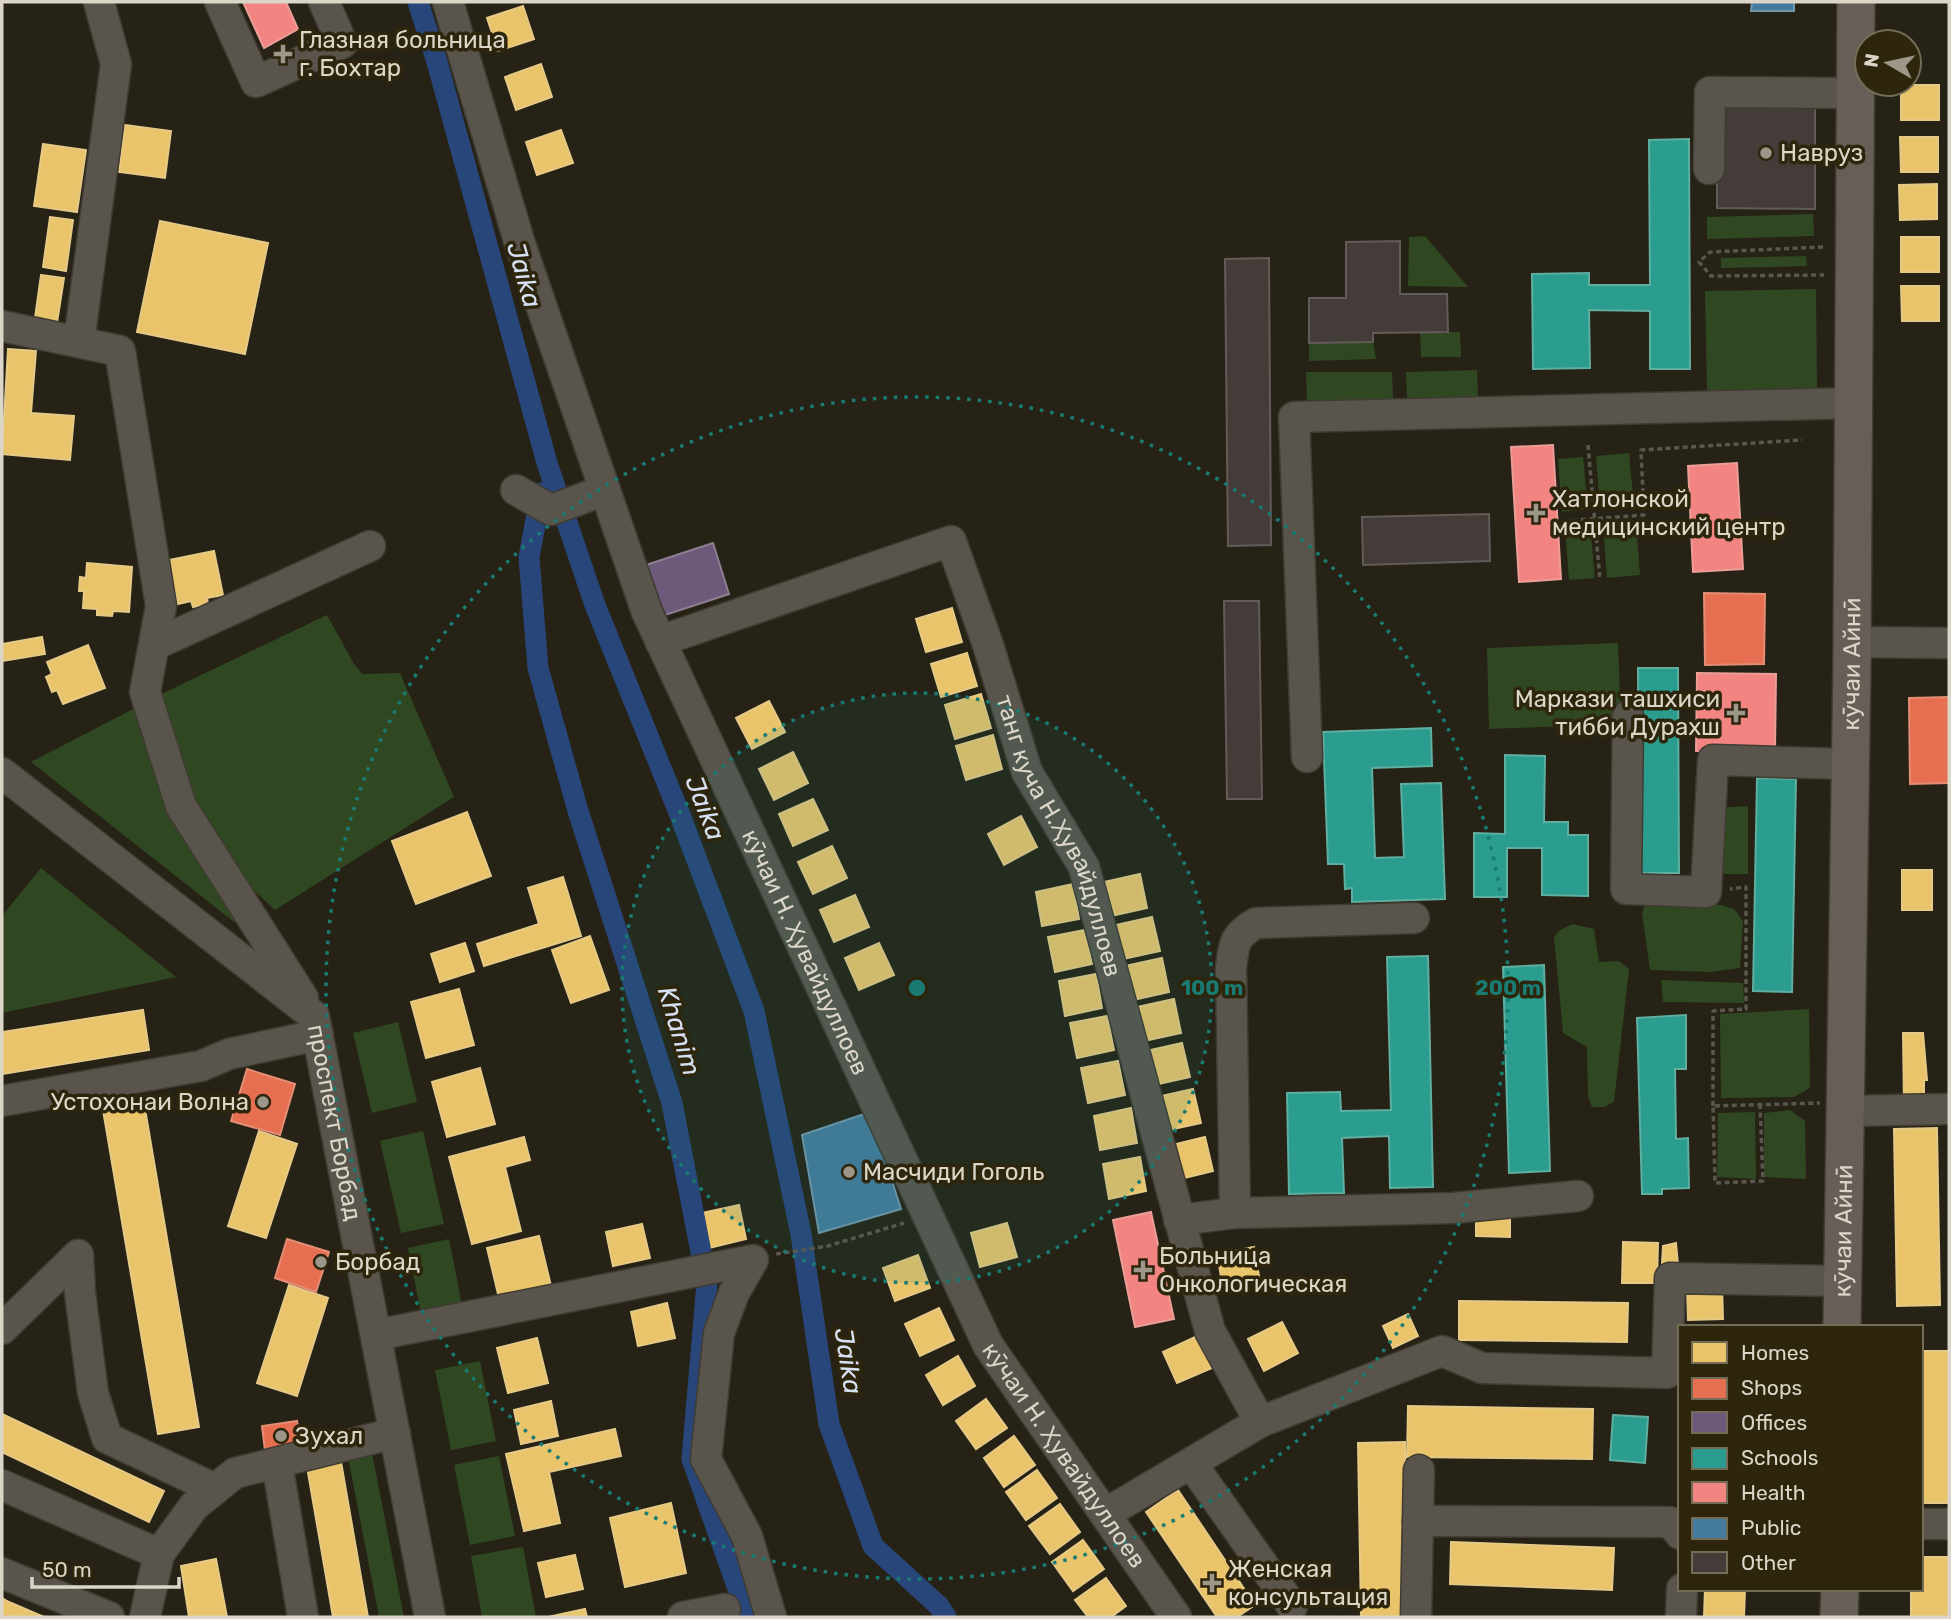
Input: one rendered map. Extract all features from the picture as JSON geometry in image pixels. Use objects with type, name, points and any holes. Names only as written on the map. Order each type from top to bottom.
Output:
[{"type":"main road","name":"кӯчаи Айнӣ","points":[[1842,1325],[1835,1107],[1850,764],[1856,2]]},
{"type":"main road","points":[[1839,1617],[1840,1591]]},
{"type":"street","points":[[79,342],[116,64],[99,2]]},
{"type":"street","points":[[220,2],[256,82],[342,43],[324,2]]},
{"type":"street","name":"кӯчаи Н. Ҳувайдуллоев","points":[[449,2],[520,244],[647,612],[660,641],[988,1345],[1176,1617]]},
{"type":"street","points":[[1709,169],[1710,92],[1834,93]]},
{"type":"street","points":[[2,326],[120,351],[161,606],[145,692],[181,807],[316,1026],[229,1054],[201,1066],[2,1101]]},
{"type":"street","points":[[1307,757],[1294,417],[1854,403]]},
{"type":"street","points":[[516,490],[551,510],[605,490]]},
{"type":"street","name":"танг куча Н.Ҳувайдуллоев","points":[[660,641],[951,541],[988,645],[1027,772],[1084,867],[1210,1331],[1260,1422]]},
{"type":"street","points":[[154,645],[370,546]]},
{"type":"street","points":[[1852,642],[1949,643]]},
{"type":"street","points":[[1628,716],[1626,889],[1706,892],[1713,760],[1850,764]]},
{"type":"street","name":"проспект Борбад","points":[[2,773],[316,1026],[430,1617]]},
{"type":"street","points":[[1235,1213],[1231,968],[1234,940],[1243,930],[1256,923],[1414,918]]},
{"type":"street","points":[[1835,1107],[1949,1110]]},
{"type":"street","points":[[1179,1220],[1235,1213],[1453,1208],[1578,1196]]},
{"type":"street","points":[[2,1329],[78,1255],[80,1293],[93,1393],[107,1438],[215,1489]]},
{"type":"street","points":[[376,1335],[741,1262],[734,1293],[719,1333],[706,1458],[747,1536],[771,1617]]},
{"type":"street","points":[[1105,1514],[1260,1422],[1442,1351],[1482,1368],[1667,1373],[1670,1278],[1842,1281]]},
{"type":"street","points":[[145,1617],[159,1555],[194,1506],[235,1473],[395,1433]]},
{"type":"street","points":[[276,1463],[303,1617]]},
{"type":"street","points":[[1191,1463],[1292,1606]]},
{"type":"street","points":[[1416,1617],[1419,1470]]},
{"type":"street","points":[[2,1485],[159,1555]]},
{"type":"street","points":[[1418,1521],[1670,1522],[1678,1532]]},
{"type":"street","points":[[1923,1524],[1949,1524]]},
{"type":"street","points":[[2,1573],[109,1617]]},
{"type":"street","points":[[1681,1617],[1682,1591]]},
{"type":"street","points":[[683,1617],[724,1609]]},
{"type":"path","points":[[1823,247],[1710,252],[1699,262],[1711,276],[1824,275]]},
{"type":"path","points":[[1564,521],[1644,514],[1641,450],[1802,440]]},
{"type":"path","points":[[1588,445],[1600,580]]},
{"type":"path","points":[[1706,892],[1746,887],[1746,1009],[1713,1011],[1716,1183],[1763,1181],[1760,1104]]},
{"type":"path","points":[[1713,1107],[1760,1104],[1835,1107]]},
{"type":"path","points":[[741,1262],[863,1237],[926,1213]]},
{"type":"green space","points":[[1813,214],[1814,236],[1707,239],[1707,217]]},
{"type":"green space","points":[[1425,236],[1468,287],[1408,286],[1409,237]]},
{"type":"green space","points":[[1806,256],[1807,266],[1721,268],[1721,258]]},
{"type":"green space","points":[[1816,289],[1817,389],[1707,391],[1705,291]]},
{"type":"green space","points":[[1420,332],[1460,332],[1461,357],[1421,357]]},
{"type":"green space","points":[[1373,342],[1376,359],[1309,361],[1309,343]]},
{"type":"green space","points":[[1477,370],[1478,397],[1407,399],[1406,372]]},
{"type":"green space","points":[[1306,372],[1392,372],[1393,400],[1307,402]]},
{"type":"green space","points":[[1629,453],[1634,506],[1600,508],[1596,456]]},
{"type":"green space","points":[[1583,457],[1588,509],[1562,512],[1558,459]]},
{"type":"green space","points":[[1636,523],[1640,575],[1607,578],[1603,525]]},
{"type":"green space","points":[[1590,526],[1595,578],[1569,580],[1565,528]]},
{"type":"green space","points":[[327,615],[362,674],[400,673],[454,797],[275,910],[238,875],[207,834],[155,697]]},
{"type":"green space","points":[[1618,643],[1621,724],[1489,729],[1487,648]]},
{"type":"green space","points":[[133,709],[165,807],[238,925],[31,762]]},
{"type":"green space","points":[[1748,806],[1748,874],[1719,874],[1717,808]]},
{"type":"green space","points":[[41,868],[176,977],[2,1013],[2,916]]},
{"type":"green space","points":[[1648,896],[1734,909],[1743,921],[1740,968],[1711,972],[1650,970],[1642,913]]},
{"type":"green space","points":[[1573,924],[1594,929],[1599,962],[1619,961],[1629,969],[1614,1102],[1604,1107],[1592,1107],[1588,1097],[1587,1047],[1563,1033],[1554,937],[1560,930]]},
{"type":"green space","points":[[1661,980],[1743,983],[1744,1003],[1663,1002]]},
{"type":"green space","points":[[1809,1009],[1810,1088],[1794,1097],[1721,1098],[1720,1014]]},
{"type":"green space","points":[[398,1022],[417,1102],[372,1113],[353,1033]]},
{"type":"green space","points":[[1790,1110],[1805,1121],[1806,1179],[1764,1177],[1764,1113]]},
{"type":"green space","points":[[1755,1112],[1756,1179],[1717,1177],[1718,1113]]},
{"type":"green space","points":[[423,1131],[444,1224],[401,1233],[380,1141]]},
{"type":"green space","points":[[449,1239],[462,1305],[421,1313],[408,1248]]},
{"type":"green space","points":[[480,1361],[496,1441],[451,1450],[435,1370]]},
{"type":"green space","points":[[372,1453],[404,1617],[379,1617],[348,1457]]},
{"type":"green space","points":[[499,1456],[515,1536],[470,1545],[454,1465]]},
{"type":"green space","points":[[523,1547],[536,1617],[482,1617],[471,1556]]},
{"type":"building: Homes","points":[[523,6],[534,39],[498,51],[487,18]]},
{"type":"building: Homes","points":[[541,64],[552,97],[516,110],[505,77]]},
{"type":"building: Homes","points":[[1923,85],[1939,85],[1939,120],[1901,120],[1901,98],[1923,98]]},
{"type":"building: Homes","points":[[125,125],[171,131],[165,178],[119,172]]},
{"type":"building: Homes","points":[[561,130],[573,163],[537,175],[526,142]]},
{"type":"building: Homes","points":[[1900,137],[1938,137],[1938,172],[1901,172]]},
{"type":"building: Homes","points":[[43,144],[86,150],[77,212],[34,206]]},
{"type":"building: Homes","points":[[1937,184],[1937,219],[1900,220],[1899,185]]},
{"type":"building: Homes","points":[[50,217],[73,220],[66,271],[43,267]]},
{"type":"building: Homes","points":[[160,221],[268,243],[245,354],[137,332]]},
{"type":"building: Homes","points":[[1901,237],[1939,237],[1939,272],[1901,272]]},
{"type":"building: Homes","points":[[41,275],[64,278],[56,329],[34,325]]},
{"type":"building: Homes","points":[[1901,286],[1939,286],[1939,321],[1902,321]]},
{"type":"building: Homes","points":[[8,349],[36,351],[31,413],[74,416],[70,460],[2,454]]},
{"type":"building: Homes","points":[[214,551],[223,595],[207,598],[208,604],[193,607],[191,601],[178,604],[174,588],[169,589],[167,575],[172,574],[169,560]]},
{"type":"building: Homes","points":[[87,563],[132,567],[129,612],[113,611],[112,616],[97,615],[97,609],[83,608],[84,591],[79,591],[80,577],[86,578]]},
{"type":"building: Homes","points":[[952,608],[962,642],[926,652],[916,619]]},
{"type":"building: Homes","points":[[42,637],[45,654],[2,661],[2,644]]},
{"type":"building: Homes","points":[[88,645],[105,688],[63,704],[57,690],[52,692],[46,677],[52,674],[47,662]]},
{"type":"building: Homes","points":[[967,653],[977,686],[941,697],[931,664]]},
{"type":"building: Homes","points":[[981,694],[991,728],[955,739],[945,705]]},
{"type":"building: Homes","points":[[769,701],[785,732],[752,749],[736,718]]},
{"type":"building: Homes","points":[[993,735],[1002,769],[966,780],[956,746]]},
{"type":"building: Homes","points":[[793,752],[808,783],[774,800],[759,769]]},
{"type":"building: Homes","points":[[813,799],[828,830],[793,846],[779,814]]},
{"type":"building: Homes","points":[[467,812],[491,876],[416,904],[392,841]]},
{"type":"building: Homes","points":[[1021,816],[1037,847],[1004,865],[988,834]]},
{"type":"building: Homes","points":[[832,846],[847,878],[813,894],[798,862]]},
{"type":"building: Homes","points":[[1902,870],[1932,870],[1932,910],[1902,910]]},
{"type":"building: Homes","points":[[1140,874],[1147,908],[1111,916],[1104,882]]},
{"type":"building: Homes","points":[[563,877],[581,936],[484,966],[477,944],[539,924],[528,888]]},
{"type":"building: Homes","points":[[1073,884],[1079,919],[1042,926],[1036,892]]},
{"type":"building: Homes","points":[[855,895],[869,927],[834,942],[820,910]]},
{"type":"building: Homes","points":[[1152,917],[1160,951],[1123,959],[1116,925]]},
{"type":"building: Homes","points":[[1085,930],[1092,964],[1055,972],[1048,937]]},
{"type":"building: Homes","points":[[590,936],[609,990],[571,1003],[552,950]]},
{"type":"building: Homes","points":[[465,943],[474,971],[440,982],[431,954]]},
{"type":"building: Homes","points":[[879,943],[894,975],[859,990],[845,958]]},
{"type":"building: Homes","points":[[1162,958],[1169,992],[1133,1000],[1125,966]]},
{"type":"building: Homes","points":[[1096,974],[1102,1008],[1065,1016],[1059,981]]},
{"type":"building: Homes","points":[[459,989],[474,1045],[426,1058],[411,1002]]},
{"type":"building: Homes","points":[[1174,999],[1181,1033],[1144,1041],[1137,1007]]},
{"type":"building: Homes","points":[[143,1010],[149,1050],[2,1074],[2,1032]]},
{"type":"building: Homes","points":[[1107,1016],[1114,1050],[1077,1058],[1070,1023]]},
{"type":"building: Homes","points":[[1903,1033],[1923,1033],[1927,1080],[1924,1080],[1924,1105],[1904,1105]]},
{"type":"building: Homes","points":[[1182,1043],[1190,1077],[1154,1085],[1146,1051]]},
{"type":"building: Homes","points":[[1118,1061],[1125,1095],[1088,1103],[1081,1068]]},
{"type":"building: Homes","points":[[480,1068],[495,1124],[447,1137],[432,1082]]},
{"type":"building: Homes","points":[[1193,1089],[1201,1123],[1164,1131],[1157,1097]]},
{"type":"building: Homes","points":[[143,1097],[199,1427],[158,1434],[102,1104]]},
{"type":"building: Homes","points":[[1131,1108],[1137,1143],[1100,1150],[1094,1116]]},
{"type":"building: Homes","points":[[1937,1128],[1940,1305],[1897,1306],[1894,1129]]},
{"type":"building: Homes","points":[[259,1131],[297,1144],[266,1238],[228,1226]]},
{"type":"building: Homes","points":[[524,1137],[530,1160],[505,1167],[521,1231],[472,1244],[449,1157]]},
{"type":"building: Homes","points":[[1205,1137],[1213,1171],[1176,1180],[1168,1146]]},
{"type":"building: Homes","points":[[1140,1157],[1146,1191],[1109,1199],[1103,1164]]},
{"type":"building: Homes","points":[[739,1205],[746,1239],[709,1248],[702,1213]]},
{"type":"building: Homes","points":[[1476,1218],[1510,1218],[1510,1237],[1476,1236]]},
{"type":"building: Homes","points":[[1007,1223],[1017,1257],[980,1267],[971,1233]]},
{"type":"building: Homes","points":[[642,1224],[650,1258],[613,1266],[606,1232]]},
{"type":"building: Homes","points":[[539,1236],[551,1286],[499,1298],[487,1248]]},
{"type":"building: Homes","points":[[1623,1242],[1658,1243],[1657,1283],[1622,1283]]},
{"type":"building: Homes","points":[[1676,1243],[1678,1265],[1662,1264],[1663,1246]]},
{"type":"building: Homes","points":[[1254,1247],[1260,1282],[1223,1288],[1217,1254]]},
{"type":"building: Homes","points":[[918,1255],[930,1288],[895,1301],[883,1268]]},
{"type":"building: Homes","points":[[289,1285],[328,1298],[297,1396],[257,1383]]},
{"type":"building: Homes","points":[[1687,1286],[1722,1286],[1723,1319],[1688,1320]]},
{"type":"building: Homes","points":[[1459,1301],[1628,1303],[1627,1342],[1459,1340]]},
{"type":"building: Homes","points":[[667,1303],[675,1338],[638,1346],[631,1312]]},
{"type":"building: Homes","points":[[939,1308],[954,1340],[920,1356],[905,1324]]},
{"type":"building: Homes","points":[[1408,1314],[1418,1336],[1393,1348],[1383,1326]]},
{"type":"building: Homes","points":[[1282,1322],[1298,1353],[1264,1371],[1248,1339]]},
{"type":"building: Homes","points":[[1197,1336],[1212,1368],[1177,1383],[1163,1352]]},
{"type":"building: Homes","points":[[537,1338],[548,1383],[508,1393],[497,1348]]},
{"type":"building: Homes","points":[[1923,1351],[1949,1351],[1949,1503],[1923,1503]]},
{"type":"building: Homes","points":[[958,1356],[975,1386],[943,1405],[926,1375]]},
{"type":"building: Homes","points":[[986,1399],[1007,1428],[976,1449],[956,1421]]},
{"type":"building: Homes","points":[[551,1401],[558,1436],[521,1444],[514,1410]]},
{"type":"building: Homes","points":[[1408,1406],[1593,1409],[1592,1459],[1407,1457]]},
{"type":"building: Homes","points":[[2,1414],[164,1491],[149,1522],[2,1452]]},
{"type":"building: Homes","points":[[615,1429],[621,1456],[549,1472],[560,1523],[524,1531],[506,1454]]},
{"type":"building: Homes","points":[[1014,1436],[1035,1465],[1004,1487],[984,1458]]},
{"type":"building: Homes","points":[[1405,1442],[1408,1617],[1361,1617],[1358,1443]]},
{"type":"building: Homes","points":[[340,1456],[368,1617],[333,1617],[306,1461]]},
{"type":"building: Homes","points":[[1037,1470],[1057,1498],[1026,1520],[1006,1492]]},
{"type":"building: Homes","points":[[1178,1490],[1255,1605],[1237,1617],[1217,1617],[1146,1512]]},
{"type":"building: Homes","points":[[671,1503],[686,1573],[625,1587],[610,1518]]},
{"type":"building: Homes","points":[[1060,1504],[1080,1532],[1050,1554],[1029,1526]]},
{"type":"building: Homes","points":[[1083,1540],[1104,1569],[1073,1591],[1052,1562]]},
{"type":"building: Homes","points":[[1451,1542],[1614,1548],[1612,1590],[1450,1584]]},
{"type":"building: Homes","points":[[575,1555],[583,1589],[546,1597],[538,1563]]},
{"type":"building: Homes","points":[[1923,1557],[1949,1557],[1949,1617],[1911,1617],[1911,1591],[1923,1591]]},
{"type":"building: Homes","points":[[216,1559],[227,1617],[189,1617],[181,1566]]},
{"type":"building: Homes","points":[[1106,1578],[1126,1606],[1111,1617],[1088,1617],[1075,1600]]},
{"type":"building: Homes","points":[[1705,1591],[1745,1591],[1744,1617],[1704,1617]]},
{"type":"building: Homes","points":[[2,1598],[9,1602],[44,1617],[2,1617]]},
{"type":"building: Homes","points":[[585,1609],[587,1617],[548,1617]]},
{"type":"building: Shops","points":[[1704,593],[1765,594],[1764,664],[1705,665]]},
{"type":"building: Shops","points":[[1949,697],[1949,783],[1910,784],[1909,698]]},
{"type":"building: Shops","name":"Устохонаи Волна","points":[[247,1069],[295,1084],[280,1135],[231,1121]]},
{"type":"building: Shops","points":[[287,1239],[329,1252],[316,1292],[275,1278]]},
{"type":"building: Shops","name":"Зухал","points":[[297,1421],[301,1447],[265,1451],[262,1426]]},
{"type":"building: Offices","points":[[713,543],[729,594],[659,617],[643,566]]},
{"type":"building: Schools","points":[[1689,139],[1690,369],[1650,369],[1650,311],[1589,310],[1590,368],[1533,369],[1532,274],[1589,273],[1589,285],[1650,285],[1649,140]]},
{"type":"building: Schools","points":[[1638,668],[1678,668],[1679,873],[1639,873]]},
{"type":"building: Schools","points":[[1431,728],[1432,766],[1372,768],[1375,858],[1404,857],[1401,784],[1441,783],[1445,899],[1352,902],[1352,888],[1345,889],[1344,864],[1328,864],[1323,732]]},
{"type":"building: Schools","points":[[1505,755],[1545,756],[1544,822],[1568,822],[1568,835],[1588,835],[1588,896],[1542,895],[1542,848],[1507,848],[1507,897],[1474,897],[1474,833],[1505,834]]},
{"type":"building: Schools","points":[[1757,778],[1796,779],[1792,992],[1753,991]]},
{"type":"building: Schools","points":[[1428,956],[1433,1187],[1390,1188],[1389,1136],[1342,1138],[1344,1193],[1289,1194],[1287,1093],[1340,1092],[1341,1111],[1391,1110],[1387,957]]},
{"type":"building: Schools","points":[[1544,965],[1550,1171],[1509,1173],[1503,967]]},
{"type":"building: Schools","points":[[1686,1015],[1686,1069],[1675,1069],[1676,1139],[1688,1138],[1689,1188],[1662,1189],[1662,1194],[1642,1194],[1637,1018]]},
{"type":"building: Schools","points":[[1613,1415],[1648,1417],[1645,1463],[1610,1460]]},
{"type":"building: Health","points":[[243,2],[286,2],[298,29],[264,48]]},
{"type":"building: Health","name":"Хатлонской медицинский центр","points":[[1553,445],[1561,579],[1519,582],[1511,447]]},
{"type":"building: Health","name":"Хатлонской медицинский центр","points":[[1737,463],[1743,569],[1693,572],[1688,466]]},
{"type":"building: Health","name":"Маркази ташхиси тибби Дурахш","points":[[1697,673],[1776,674],[1775,752],[1696,751]]},
{"type":"building: Health","name":"Больница Онкологическая","points":[[1151,1212],[1174,1319],[1135,1327],[1113,1220]]},
{"type":"building: Public","points":[[1752,2],[1794,2],[1794,11],[1751,11]]},
{"type":"building: Public","name":"Масчиди Гоголь","points":[[870,1112],[901,1209],[819,1233],[802,1135]]},
{"type":"building: Other","name":"Навруз","points":[[1717,98],[1815,98],[1815,209],[1717,208]]},
{"type":"building: Other","points":[[1400,241],[1400,294],[1447,294],[1448,332],[1373,333],[1373,342],[1309,343],[1309,298],[1346,298],[1346,242]]},
{"type":"building: Other","points":[[1269,258],[1271,545],[1228,546],[1225,259]]},
{"type":"building: Other","points":[[1489,514],[1490,561],[1363,565],[1362,517]]},
{"type":"building: Other","points":[[1224,601],[1259,601],[1262,799],[1227,799]]},
{"type":"waterway","name":"Jaika","points":[[418,2],[437,62],[547,463],[595,605],[678,810],[754,1011],[801,1234],[829,1424],[873,1546],[939,1606],[946,1617]]},
{"type":"waterway","name":"Khanim","points":[[541,493],[529,557],[538,668],[578,811],[672,1103],[707,1283],[692,1459],[748,1617]]},
{"type":"place","name":"Глазная больница г. Бохтар","points":[[283,54]]},
{"type":"place","name":"Навруз","points":[[1766,153]]},
{"type":"place","name":"Хатлонской медицинский центр","points":[[1536,513]]},
{"type":"place","name":"Маркази ташхиси тибби Дурахш","points":[[1736,713]]},
{"type":"place","name":"Устохонаи Волна","points":[[263,1102]]},
{"type":"place","name":"Масчиди Гоголь","points":[[849,1172]]},
{"type":"place","name":"Борбад","points":[[321,1262]]},
{"type":"place","name":"Больница Онкологическая","points":[[1143,1270]]},
{"type":"place","name":"Зухал","points":[[281,1436]]},
{"type":"place","name":"Женская консультация","points":[[1212,1583]]}]
